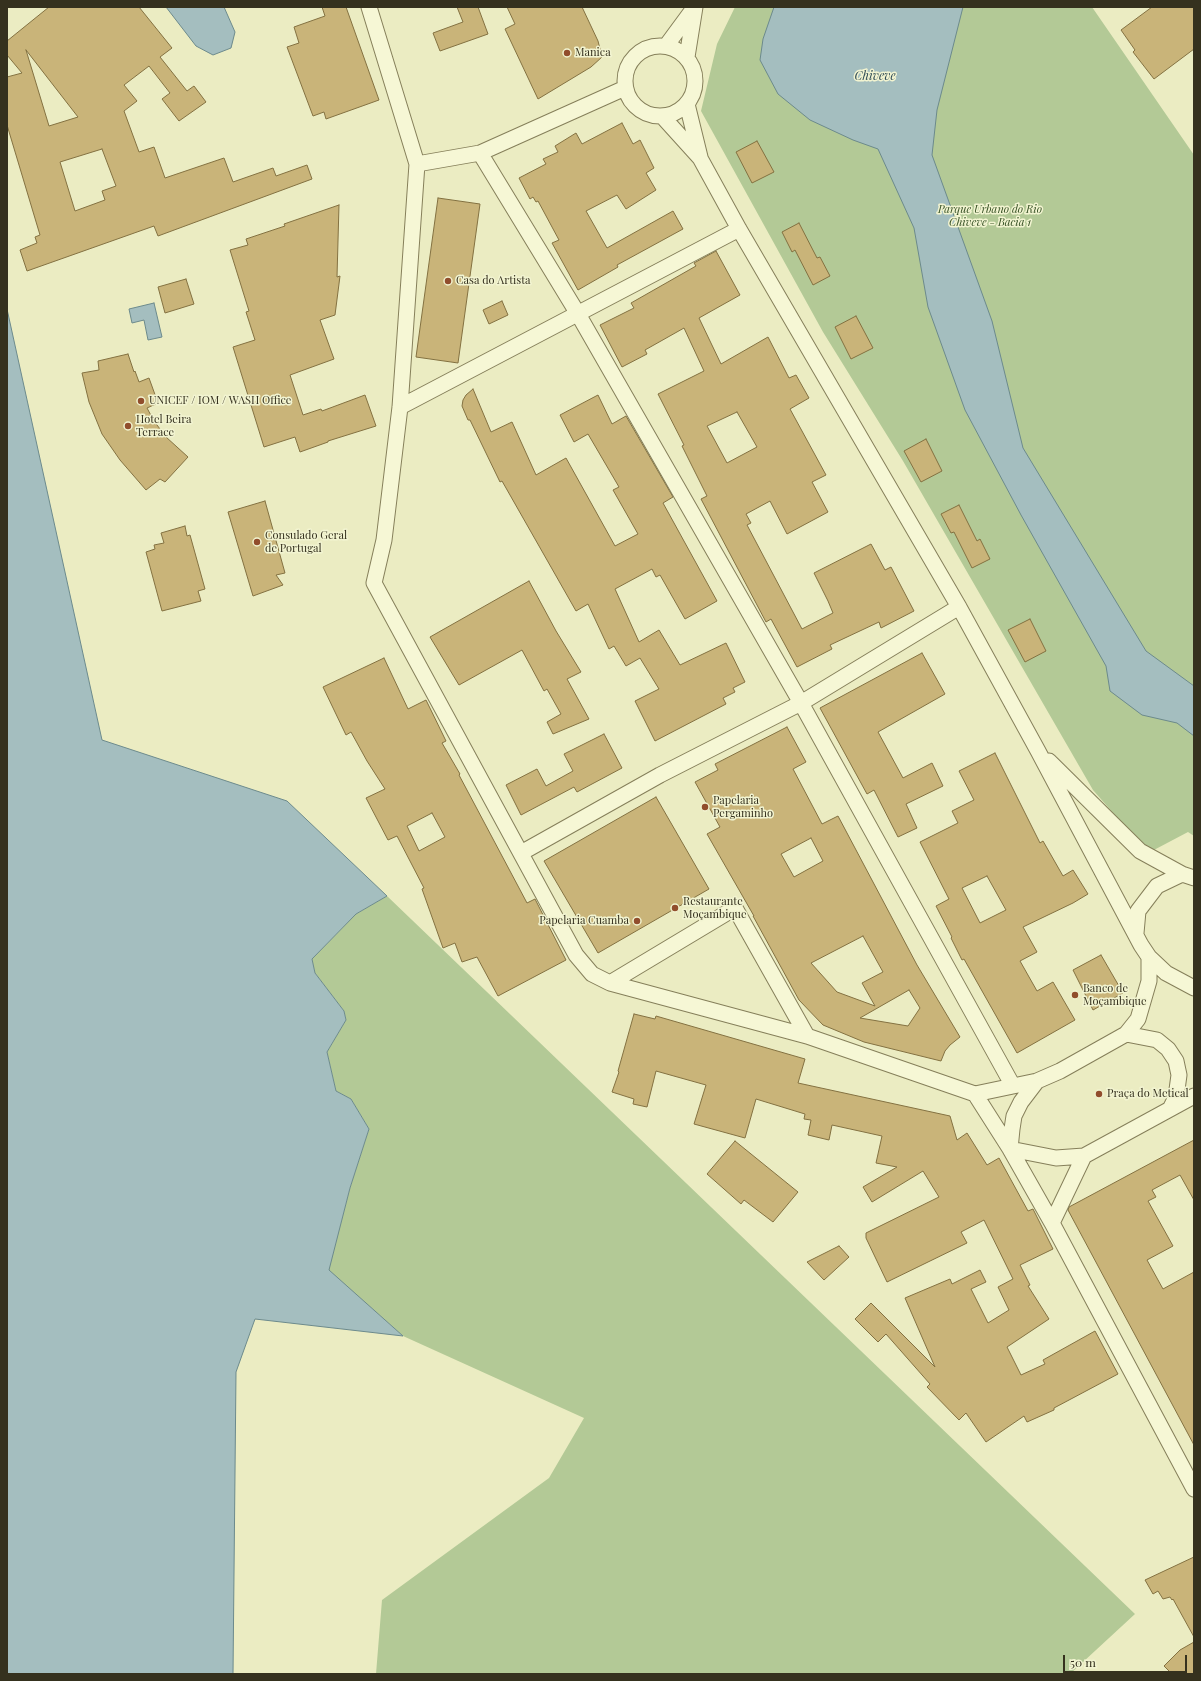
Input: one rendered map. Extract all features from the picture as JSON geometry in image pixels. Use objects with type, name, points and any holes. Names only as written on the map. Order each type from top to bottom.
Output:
[{"type":"street","points":[[369,7],[418,164],[400,407],[384,540],[374,583],[522,853],[576,955],[592,974],[610,983],[807,1036],[975,1094],[1038,1080],[1067,1068],[1126,1034],[1138,1019],[1149,981],[1148,957]]},
{"type":"street","points":[[666,46],[695,7]]},
{"type":"street","points":[[687,57],[695,7]]},
{"type":"street","points":[[666,46],[678,49],[692,64],[696,80],[695,89],[687,104],[676,113],[662,116],[646,114],[632,103],[625,88],[625,76],[629,64],[636,55],[650,47],[666,46]]},
{"type":"street","points":[[418,164],[480,153],[625,88]]},
{"type":"street","points":[[687,104],[700,158]]},
{"type":"street","points":[[662,116],[700,158],[739,229],[959,607],[1148,957],[1166,973],[1194,988]]},
{"type":"street","points":[[480,153],[578,314],[801,703],[1013,1086]]},
{"type":"street","points":[[400,407],[739,229]]},
{"type":"street","points":[[522,853],[660,775],[801,703],[959,607]]},
{"type":"street","points":[[1038,751],[1140,851],[1188,876]]},
{"type":"street","points":[[1136,933],[1138,911],[1157,886],[1188,876]]},
{"type":"street","points":[[610,983],[735,908],[807,1036]]},
{"type":"street","points":[[1126,1034],[1157,1040],[1168,1049],[1176,1062],[1179,1075],[1176,1097],[1170,1110]]},
{"type":"street","points":[[1010,1149],[1014,1116],[1021,1102],[1038,1080]]},
{"type":"street","points":[[975,1094],[1010,1149],[1052,1223],[1194,1489]]},
{"type":"street","points":[[1010,1149],[1056,1158],[1084,1156],[1194,1096]]},
{"type":"street","points":[[1052,1223],[1084,1156]]},
{"type":"green space","name":"Parque Urbano do Rio Chiveve - Bacia 1","points":[[735,7],[1092,7],[1194,155],[1194,836],[1188,832],[1152,851],[1135,838],[1093,790],[903,461],[823,332],[701,111],[717,44]]},
{"type":"green space","points":[[387,896],[1135,1614],[1070,1674],[376,1674],[382,1600],[549,1478],[584,1418],[403,1336],[328,1270],[350,1188],[369,1129],[351,1099],[336,1091],[327,1052],[346,1020],[344,1011],[315,973],[312,959],[356,914]]},
{"type":"water","points":[[166,7],[224,7],[235,32],[231,48],[213,55],[196,46]]},
{"type":"water","name":"Chiveve","points":[[774,7],[963,7],[937,110],[932,155],[992,321],[1023,448],[1146,651],[1194,686],[1194,736],[1177,723],[1142,715],[1110,691],[1106,666],[1021,515],[965,410],[928,307],[914,228],[878,149],[853,140],[810,120],[778,94],[760,60],[763,39]]},
{"type":"water","points":[[154,303],[162,337],[148,340],[144,320],[132,323],[129,309]]},
{"type":"water","points":[[7,309],[102,740],[287,801],[387,896],[356,914],[312,959],[315,973],[344,1011],[346,1020],[327,1052],[336,1091],[351,1099],[369,1129],[350,1188],[329,1270],[403,1336],[255,1319],[236,1372],[233,1674],[7,1674]]},
{"type":"building","points":[[49,7],[139,7],[172,48],[160,57],[187,91],[194,86],[206,102],[179,121],[162,99],[170,93],[149,66],[124,85],[137,101],[124,111],[139,152],[154,147],[165,178],[224,158],[233,182],[273,168],[276,176],[307,165],[312,179],[158,236],[154,226],[27,271],[20,250],[37,243],[35,237],[40,235],[7,125],[7,77],[22,73],[7,55],[7,41]],"holes":[[[26,50],[78,117],[49,126]],[[102,149],[116,186],[102,191],[105,200],[75,211],[60,162]]]},
{"type":"building","points":[[322,7],[346,7],[379,100],[326,119],[324,112],[313,116],[287,47],[299,43],[294,27],[325,16]]},
{"type":"building","points":[[457,7],[478,7],[488,34],[440,51],[433,33],[463,22]]},
{"type":"building","name":"Manica","points":[[507,7],[582,7],[598,41],[602,57],[591,67],[538,99],[505,29],[515,24]]},
{"type":"building","points":[[1152,7],[1194,7],[1194,49],[1154,79],[1133,52],[1135,50],[1121,30]]},
{"type":"building","points":[[622,123],[633,144],[640,140],[654,168],[646,173],[656,190],[626,209],[617,195],[586,211],[607,248],[673,211],[683,229],[617,265],[618,267],[578,290],[552,243],[559,240],[538,201],[536,202],[533,197],[530,199],[519,178],[546,164],[543,159],[558,152],[555,146],[576,133],[582,144]]},
{"type":"building","points":[[757,141],[774,172],[752,183],[736,152]]},
{"type":"building","name":"Casa do Artista","points":[[438,198],[480,204],[458,363],[416,357]]},
{"type":"building","points":[[339,205],[337,277],[340,276],[335,315],[320,320],[334,359],[290,375],[303,415],[321,409],[322,411],[365,395],[376,426],[328,441],[300,452],[295,437],[264,447],[233,347],[255,340],[246,312],[249,311],[230,250],[248,245],[246,239]]},
{"type":"building","points":[[799,223],[817,258],[820,257],[830,276],[813,285],[795,250],[792,252],[782,232]]},
{"type":"building","points":[[716,251],[740,295],[699,318],[721,364],[768,337],[789,378],[796,375],[809,398],[790,409],[826,475],[812,482],[828,512],[787,534],[770,501],[746,514],[751,523],[747,525],[802,629],[833,613],[814,573],[871,544],[885,570],[891,567],[914,611],[881,628],[879,622],[830,645],[832,649],[797,667],[771,619],[766,622],[701,499],[707,496],[682,446],[684,445],[658,394],[704,371],[684,328],[645,350],[647,354],[622,367],[600,325],[634,308],[631,303],[696,266],[694,263]],"holes":[[[737,412],[757,447],[727,463],[707,426]]]},
{"type":"building","points":[[186,279],[194,304],[165,313],[158,287]]},
{"type":"building","points":[[502,301],[508,315],[489,324],[483,310]]},
{"type":"building","points":[[856,316],[873,348],[851,359],[835,327]]},
{"type":"building","name":"Hotel Beira Terrace","points":[[128,354],[139,382],[149,378],[158,403],[147,408],[154,421],[166,437],[188,457],[165,482],[160,479],[146,490],[120,460],[102,434],[89,402],[82,373],[99,370],[98,361]]},
{"type":"building","points":[[473,389],[491,432],[512,422],[536,475],[566,458],[615,546],[638,534],[613,490],[619,487],[588,434],[574,442],[560,415],[598,395],[612,424],[626,416],[673,497],[663,503],[717,601],[685,619],[660,575],[656,577],[652,569],[615,589],[639,642],[659,630],[680,665],[726,643],[745,682],[733,688],[735,692],[723,698],[726,704],[655,741],[635,701],[659,689],[640,658],[626,666],[614,646],[609,649],[588,604],[576,611],[502,481],[500,482],[470,420],[468,420],[462,406],[466,395]]},
{"type":"building","points":[[926,439],[942,471],[921,482],[904,451]]},
{"type":"building","name":"Consulado Geral de Portugal","points":[[265,501],[285,573],[276,575],[283,585],[253,596],[228,512]]},
{"type":"building","points":[[959,505],[977,541],[980,539],[990,559],[972,568],[954,532],[951,533],[941,514]]},
{"type":"building","points":[[185,526],[187,536],[190,535],[205,589],[198,591],[201,601],[162,611],[146,552],[155,549],[154,545],[164,543],[161,533]]},
{"type":"building","points":[[529,581],[556,631],[581,672],[567,679],[589,719],[553,734],[547,722],[561,714],[547,689],[544,691],[522,650],[459,685],[430,637]]},
{"type":"building","points":[[1030,619],[1046,651],[1025,662],[1008,630]]},
{"type":"building","points":[[922,653],[945,694],[878,732],[903,778],[932,763],[943,786],[906,804],[917,828],[898,837],[874,790],[867,794],[820,708]]},
{"type":"building","points":[[384,658],[408,709],[426,700],[446,741],[442,743],[460,774],[459,775],[527,903],[535,899],[566,960],[498,996],[477,957],[462,962],[455,943],[443,948],[422,889],[424,888],[397,836],[388,840],[366,798],[385,789],[351,732],[346,735],[323,687]],"holes":[[[432,813],[445,837],[419,851],[407,826]]]},
{"type":"building","points":[[787,727],[806,762],[793,769],[822,824],[838,816],[917,965],[960,1037],[945,1051],[941,1061],[864,1042],[823,1025],[799,1000],[754,916],[707,834],[720,827],[695,782],[718,770],[715,764]],"holes":[[[811,838],[823,861],[794,877],[781,854]],[[863,936],[883,972],[862,983],[875,1006],[837,992],[811,963]],[[909,990],[920,1008],[908,1026],[860,1018]]]},
{"type":"building","points":[[604,734],[622,768],[577,792],[574,787],[521,815],[506,785],[537,769],[546,786],[573,771],[564,754]]},
{"type":"building","points":[[995,753],[1040,843],[1043,841],[1063,876],[1073,870],[1088,894],[1073,903],[1023,927],[1037,952],[1020,961],[1037,991],[1053,982],[1075,1020],[1017,1053],[964,959],[962,960],[936,906],[949,899],[920,842],[958,823],[952,811],[974,800],[959,771]],"holes":[[[987,876],[1006,910],[980,923],[962,888]]]},
{"type":"building","points":[[656,797],[709,889],[598,953],[544,861]]},
{"type":"building","points":[[1101,955],[1123,993],[1093,1010],[1073,970]]},
{"type":"building","points":[[634,1014],[655,1019],[656,1016],[805,1059],[798,1083],[950,1116],[957,1140],[967,1133],[987,1165],[999,1158],[1028,1211],[1033,1209],[1053,1249],[1020,1265],[1030,1285],[1028,1286],[1049,1319],[1007,1347],[1021,1375],[1045,1364],[1043,1360],[1095,1331],[1118,1374],[1054,1408],[1054,1410],[1027,1422],[1024,1416],[986,1442],[966,1413],[959,1420],[927,1387],[930,1384],[886,1334],[878,1342],[855,1319],[871,1303],[935,1367],[905,1298],[950,1279],[952,1284],[980,1270],[986,1282],[971,1289],[988,1323],[1009,1310],[998,1287],[1013,1279],[984,1220],[961,1232],[967,1243],[887,1282],[866,1238],[866,1233],[939,1197],[923,1171],[872,1202],[863,1187],[897,1167],[876,1163],[882,1136],[832,1125],[829,1140],[808,1135],[811,1120],[804,1119],[805,1114],[756,1099],[745,1138],[694,1124],[706,1085],[656,1071],[647,1107],[633,1104],[634,1099],[612,1092],[619,1072],[618,1071]]},
{"type":"building","points":[[1194,1140],[1194,1200],[1180,1175],[1152,1190],[1156,1197],[1148,1201],[1173,1246],[1147,1260],[1163,1289],[1194,1272],[1194,1445],[1068,1210],[1069,1207]]},
{"type":"building","points":[[735,1141],[798,1192],[773,1222],[744,1200],[741,1204],[707,1174]]},
{"type":"building","points":[[839,1246],[849,1257],[824,1280],[807,1262]]},
{"type":"building","points":[[1194,1557],[1194,1637],[1173,1599],[1172,1600],[1170,1597],[1163,1599],[1158,1591],[1153,1594],[1145,1580]]},
{"type":"building","points":[[1194,1642],[1194,1674],[1172,1674],[1164,1666],[1180,1650]]},
{"type":"place","name":"Manica","points":[[567,53]]},
{"type":"place","name":"Casa do Artista","points":[[448,281]]},
{"type":"place","name":"UNICEF / IOM / WASH Office","points":[[141,401]]},
{"type":"place","name":"Hotel Beira Terrace","points":[[128,426]]},
{"type":"place","name":"Consulado Geral de Portugal","points":[[257,542]]},
{"type":"place","name":"Papelaria Pergaminho","points":[[705,807]]},
{"type":"place","name":"Restaurante Moçambique","points":[[675,908]]},
{"type":"place","name":"Papelaria Cuamba","points":[[637,921]]},
{"type":"place","name":"Banco de Moçambique","points":[[1075,995]]},
{"type":"place","name":"Praça do Metical","points":[[1099,1094]]}]
